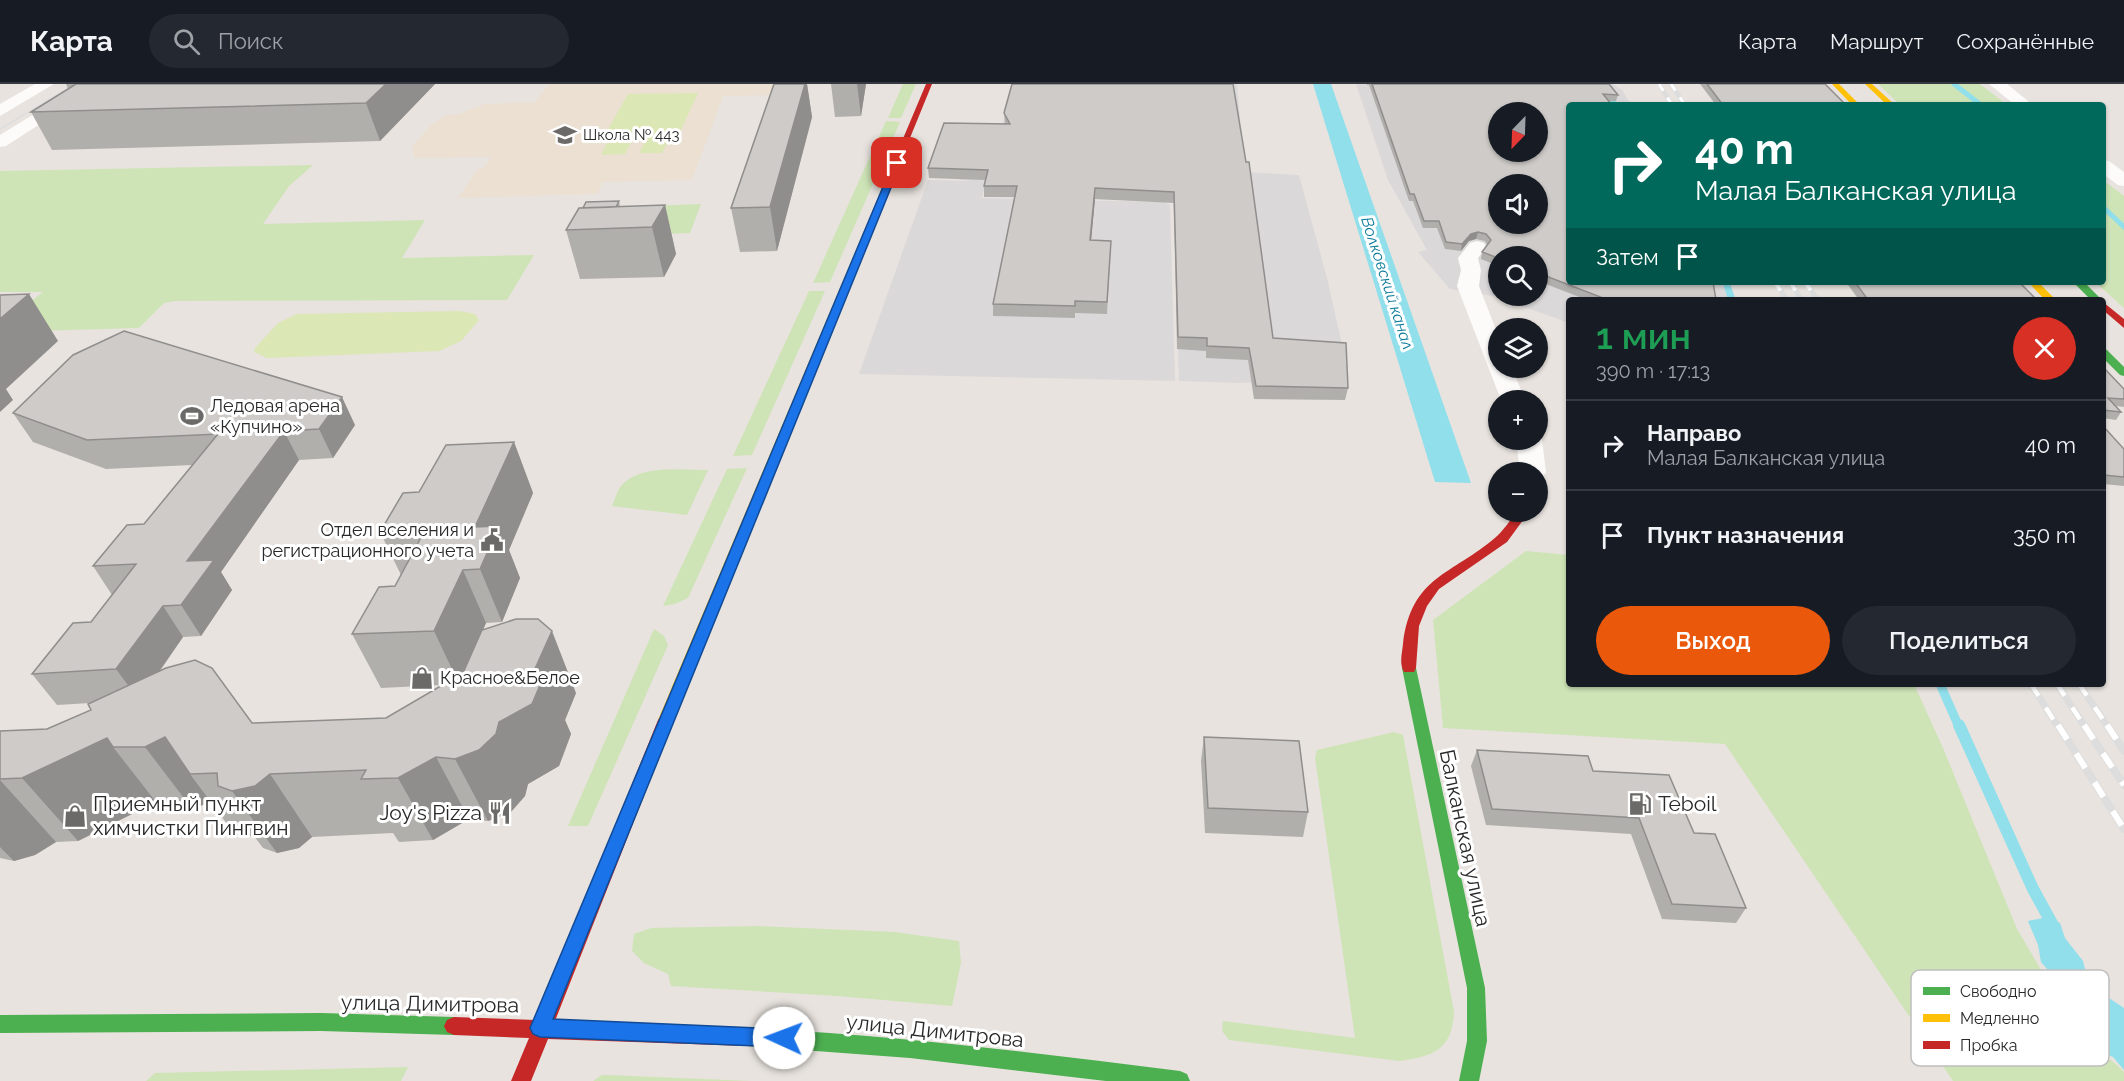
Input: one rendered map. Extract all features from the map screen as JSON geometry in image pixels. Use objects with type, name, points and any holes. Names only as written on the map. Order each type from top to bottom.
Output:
[{"type":"street","points":[[0,111],[46,84]]},
{"type":"street","points":[[0,142],[94,84]]},
{"type":"street","points":[[521,1081],[540,1028],[929,84]]},
{"type":"street","points":[[1835,84],[1853,102]]},
{"type":"street","points":[[1868,84],[1888,102]]},
{"type":"street","points":[[1997,84],[2021,102]]},
{"type":"street","points":[[2106,167],[2124,181]]},
{"type":"street","points":[[1477,247],[1468,258],[1471,270],[1468,286],[1488,337]]},
{"type":"street","points":[[2036,285],[2048,297]]},
{"type":"street","points":[[2081,285],[2094,297]]},
{"type":"street","points":[[2106,308],[2124,325]]},
{"type":"street","points":[[2106,355],[2124,373]]},
{"type":"street","name":"Балканская улица","points":[[1469,1081],[1477,1041],[1476,988],[1408,662],[1412,626],[1420,605],[1434,586],[1502,539],[1515,522]]},
{"type":"street","name":"улица Димитрова","points":[[0,1024],[321,1022],[806,1039],[963,1053],[1180,1081]]},
{"type":"shaded area","name":"Школа № 443","points":[[549,84],[777,84],[775,95],[723,96],[692,180],[603,182],[597,194],[458,198],[478,169],[483,168],[491,157],[414,158],[412,147],[432,124],[447,115],[459,114],[485,104],[535,102]]},
{"type":"shaded area","points":[[1014,84],[1237,84],[1245,172],[1299,175],[1327,278],[1344,353],[1323,377],[1240,383],[1179,381],[1173,201],[985,197],[988,181],[986,180],[982,198],[1164,202],[1170,205],[1175,381],[859,374],[928,180],[971,181],[955,179],[1002,126]]},
{"type":"shaded area","points":[[1356,84],[1613,84],[1622,90],[1629,102],[1566,102],[1566,285],[1729,285],[1733,297],[1566,297],[1566,322],[1522,306],[1548,306],[1548,246],[1488,246],[1488,295],[1450,289],[1418,252],[1427,250],[1388,180]]},
{"type":"green space","points":[[903,84],[916,84],[901,118],[888,118]]},
{"type":"green space","points":[[1878,84],[1980,84],[2003,102],[1897,102]]},
{"type":"green space","points":[[698,93],[679,134],[604,136],[628,94]]},
{"type":"green space","points":[[886,121],[900,122],[830,282],[813,283]]},
{"type":"green space","points":[[648,136],[671,136],[662,153],[639,153]]},
{"type":"green space","points":[[610,137],[634,137],[625,154],[601,155]]},
{"type":"green space","points":[[313,165],[289,186],[263,224],[425,220],[402,258],[534,255],[507,300],[175,301],[164,303],[139,328],[0,332],[0,326],[43,292],[0,292],[0,171]]},
{"type":"green space","points":[[2106,182],[2124,196],[2124,308],[2098,285],[2106,285]]},
{"type":"green space","points":[[701,204],[690,233],[637,235],[650,206]]},
{"type":"green space","points":[[809,291],[825,291],[752,455],[733,456]]},
{"type":"green space","points":[[460,311],[475,314],[479,320],[461,341],[439,351],[267,358],[254,352],[278,323],[297,314]]},
{"type":"green space","points":[[747,468],[688,598],[663,606],[727,469]]},
{"type":"green space","points":[[675,469],[708,470],[687,515],[612,506],[622,485],[630,478],[640,474]]},
{"type":"green space","points":[[1526,551],[1566,555],[1566,687],[1915,687],[1943,748],[2017,929],[2041,970],[1911,970],[1911,1019],[1725,744],[1443,728],[1433,620]]},
{"type":"green space","points":[[654,629],[664,636],[668,645],[588,826],[568,826]]},
{"type":"green space","points":[[1394,732],[1403,735],[1454,1012],[1450,1035],[1439,1049],[1432,1053],[1400,1061],[1229,1040],[1222,1031],[1223,1021],[1355,1038],[1315,758],[1317,750]]},
{"type":"green space","points":[[758,926],[895,932],[959,941],[961,963],[952,1006],[837,996],[671,986],[668,974],[644,963],[632,951],[634,934],[651,928]]},
{"type":"green space","points":[[2109,1059],[2124,1072],[2124,1081],[1953,1081],[1943,1066],[2109,1066]]},
{"type":"green space","points":[[408,1067],[401,1081],[146,1081],[155,1073]]},
{"type":"green space","points":[[602,1075],[608,1075],[751,1081],[593,1081]]},
{"type":"water","name":"Волковский канал","points":[[1313,84],[1331,84],[1471,483],[1435,482]]},
{"type":"water","points":[[2043,918],[2060,923],[2065,938],[2083,961],[2085,970],[2048,970],[2041,962],[2038,945],[2028,921]]},
{"type":"water","points":[[2109,998],[2124,1008],[2124,1070],[2109,1055]]},
{"type":"building","points":[[76,84],[386,84],[366,103],[31,112]]},
{"type":"building","points":[[774,84],[805,84],[770,207],[731,208]]},
{"type":"building","points":[[1012,84],[1233,84],[1246,162],[1249,162],[1273,338],[1346,343],[1348,388],[1256,386],[1249,348],[1207,346],[1207,338],[1178,337],[1174,192],[1095,188],[1090,240],[1111,241],[1107,302],[1075,301],[1075,306],[993,304],[1017,186],[984,186],[988,170],[928,168],[944,123],[1010,124],[1004,113]]},
{"type":"building","points":[[1372,84],[1609,84],[1618,95],[1603,94],[1610,102],[1566,102],[1566,284],[1548,277],[1548,246],[1488,246],[1488,254],[1482,252],[1491,240],[1486,234],[1478,232],[1471,234],[1462,244],[1446,242],[1439,221],[1424,221],[1414,194],[1410,194]]},
{"type":"building","points":[[1707,84],[1825,84],[1843,102],[1721,102]]},
{"type":"building","points":[[619,201],[616,207],[583,208],[586,202]]},
{"type":"building","points":[[665,205],[652,227],[566,230],[579,208]]},
{"type":"building","points":[[1569,285],[1714,285],[1716,297],[1600,297]]},
{"type":"building","points":[[1857,285],[2022,285],[2034,297],[1866,297]]},
{"type":"building","points":[[29,294],[0,319],[0,295]]},
{"type":"building","points":[[124,331],[342,397],[319,429],[284,431],[187,561],[214,560],[181,605],[163,606],[116,669],[32,674],[73,623],[91,622],[136,564],[93,566],[127,525],[144,524],[218,434],[87,440],[13,413],[73,355]]},
{"type":"building","points":[[2106,370],[2124,389],[2124,399],[2108,398],[2121,412],[2106,410]]},
{"type":"building","points":[[2106,429],[2124,449],[2124,477],[2106,475]]},
{"type":"building","points":[[514,442],[475,527],[499,526],[480,569],[463,570],[434,631],[352,634],[379,587],[395,586],[425,530],[380,532],[403,493],[419,492],[446,445]]},
{"type":"building","points":[[516,619],[538,619],[552,631],[534,671],[546,671],[532,704],[499,722],[496,734],[479,750],[455,759],[436,757],[398,778],[361,779],[366,770],[270,774],[255,786],[232,791],[218,786],[217,773],[190,774],[165,737],[145,747],[113,747],[107,738],[22,778],[0,779],[0,731],[47,729],[91,710],[88,704],[166,668],[195,660],[212,668],[252,723],[386,718],[463,673],[482,630]]},
{"type":"building","points":[[1204,737],[1299,741],[1308,812],[1208,808]]},
{"type":"building","points":[[1477,750],[1588,756],[1593,771],[1669,775],[1694,833],[1715,834],[1746,908],[1672,904],[1639,818],[1492,809]]},
{"type":"waterway","points":[[1600,84],[1613,102]]},
{"type":"waterway","points":[[1954,84],[1977,102]]},
{"type":"waterway","points":[[2106,210],[2124,227]]},
{"type":"waterway","points":[[1727,285],[1731,297]]},
{"type":"waterway","points":[[1941,687],[1959,727]]},
{"type":"waterway","points":[[1959,725],[2033,889],[2055,929]]},
{"type":"tram line","points":[[0,129],[75,84]]},
{"type":"railway","points":[[1659,84],[1670,102]]},
{"type":"railway","points":[[1671,84],[1683,102]]},
{"type":"railway","points":[[1777,285],[1785,297]]},
{"type":"railway","points":[[1792,285],[1800,297]]},
{"type":"railway","points":[[1807,285],[1816,297]]},
{"type":"railway","points":[[2033,687],[2058,727]]},
{"type":"railway","points":[[2059,687],[2085,727]]},
{"type":"railway","points":[[2081,687],[2108,727]]},
{"type":"railway","points":[[2058,725],[2124,829]]},
{"type":"railway","points":[[2084,725],[2124,785]]},
{"type":"railway","points":[[2107,725],[2124,751]]},
{"type":"traffic: fast","points":[[2081,285],[2094,297]]},
{"type":"traffic: fast","points":[[2106,355],[2124,373]]},
{"type":"traffic: fast","points":[[1409,668],[1476,988],[1477,1041],[1469,1081]]},
{"type":"traffic: fast","points":[[0,1024],[321,1022],[454,1026]]},
{"type":"traffic: fast","points":[[747,1037],[910,1049],[1180,1081]]},
{"type":"traffic: slow","points":[[1835,84],[1853,102]]},
{"type":"traffic: slow","points":[[1868,84],[1888,102]]},
{"type":"traffic: slow","points":[[666,720],[866,236]]},
{"type":"traffic: slow","points":[[2036,285],[2048,297]]},
{"type":"traffic: jam","points":[[866,236],[929,84]]},
{"type":"traffic: jam","points":[[2106,308],[2124,325]]},
{"type":"traffic: jam","points":[[1409,668],[1412,626],[1420,605],[1434,586],[1502,539],[1515,522]]},
{"type":"traffic: jam","points":[[521,1081],[666,720]]},
{"type":"traffic: jam","points":[[454,1026],[747,1037]]},
{"type":"place","name":"Школа № 443","points":[[565,135]]},
{"type":"place","name":"Ледовая арена «Купчино»","points":[[192,416]]},
{"type":"place","name":"Отдел вселения и регистрационного учета","points":[[492,540]]},
{"type":"place","name":"Красное&Белое","points":[[422,678]]},
{"type":"place","name":"Teboil","points":[[1640,804]]},
{"type":"place","name":"Joy's Pizza","points":[[500,813]]},
{"type":"place","name":"Приемный пункт химчистки Пингвин","points":[[75,816]]},
{"type":"route","points":[[784,1038],[540,1028],[897,163]]}]
